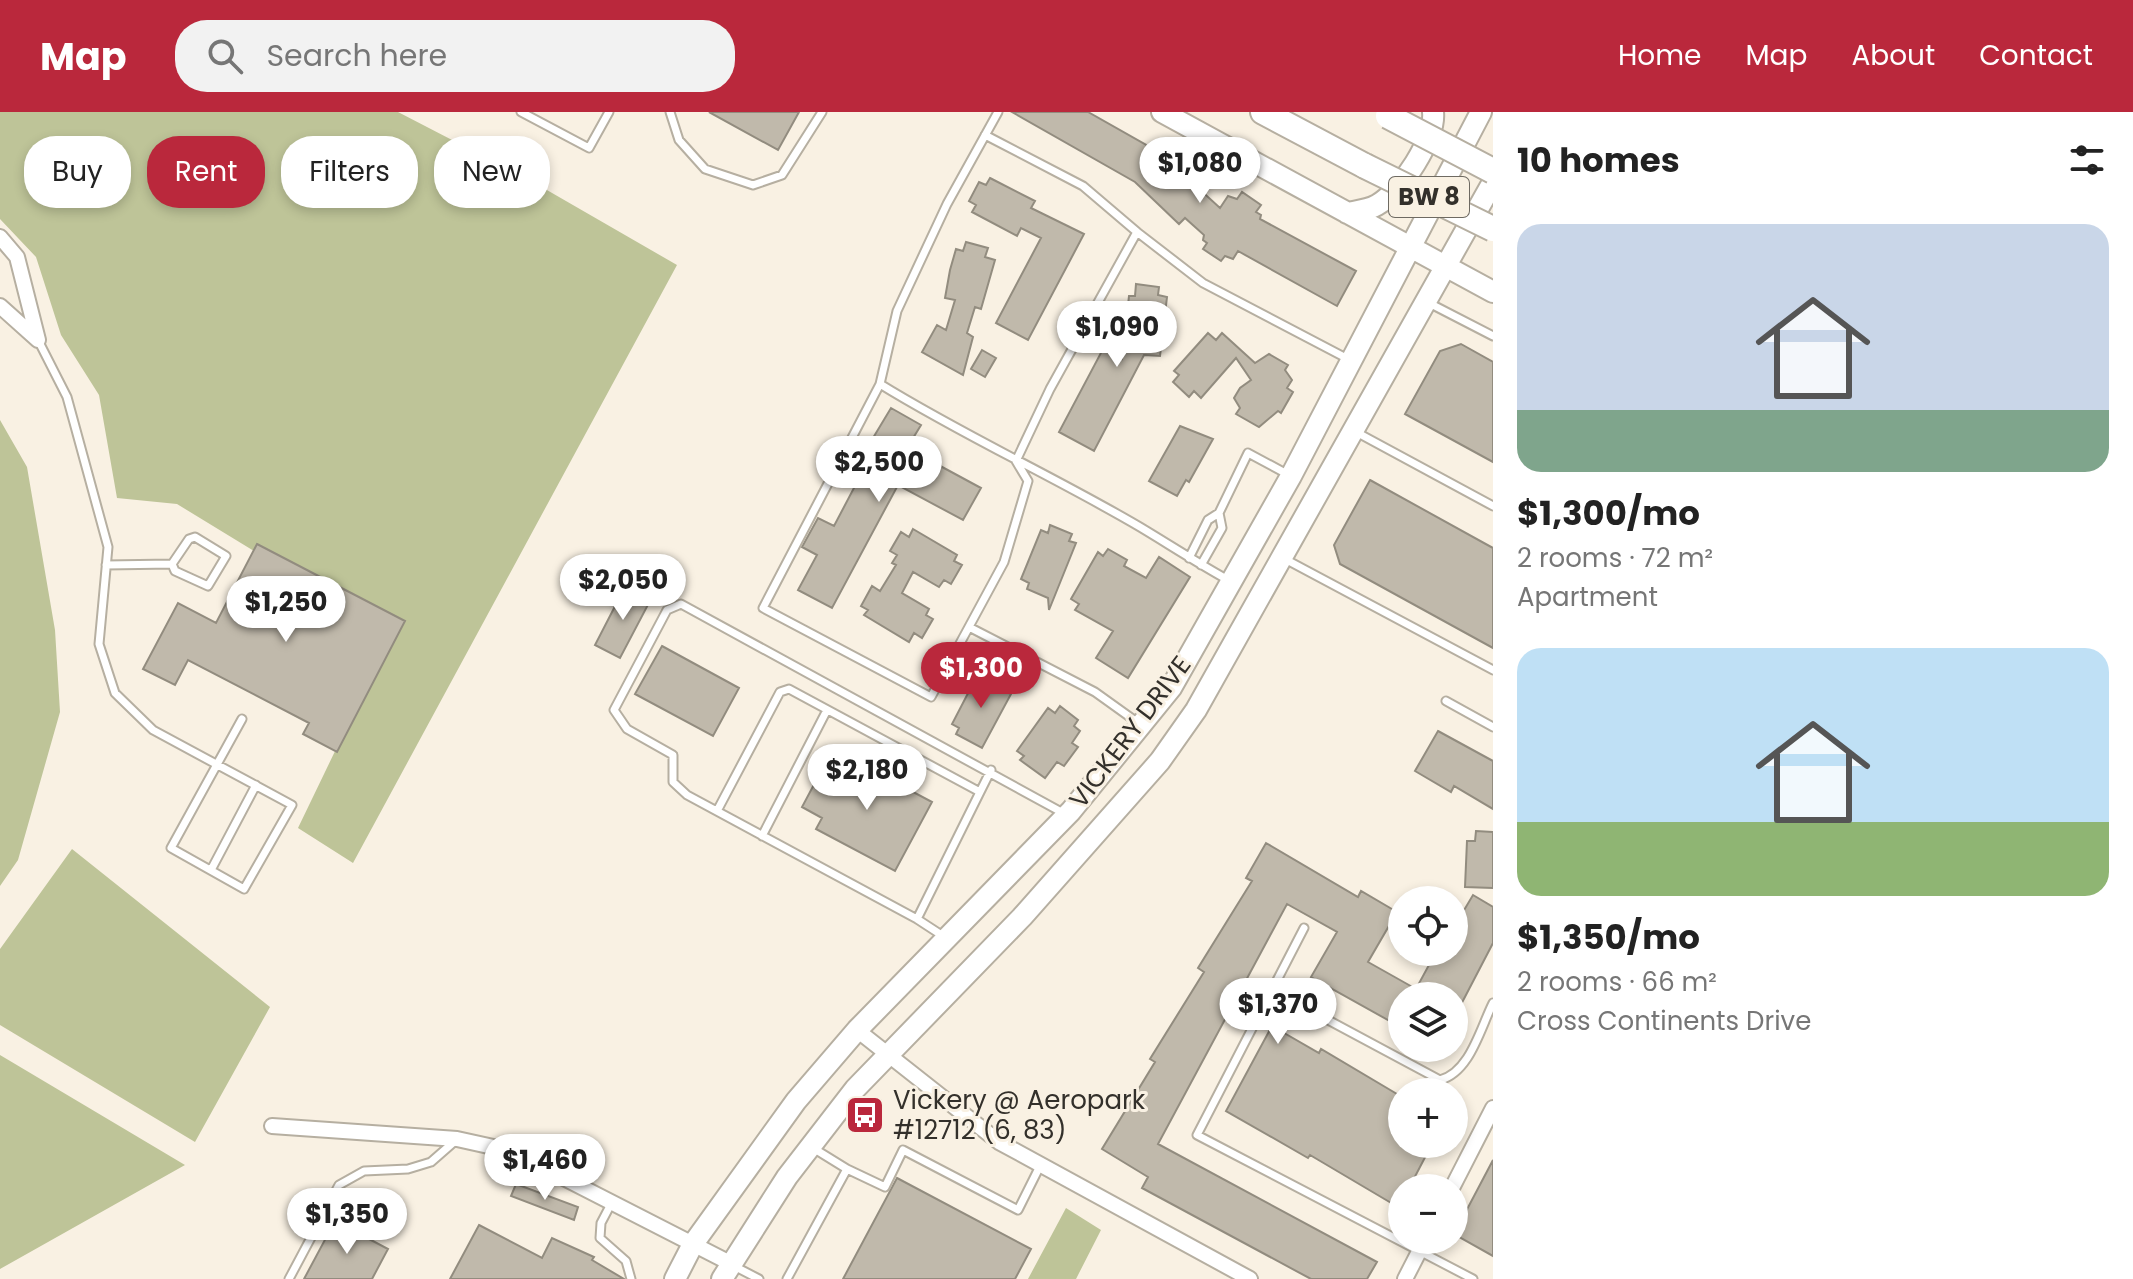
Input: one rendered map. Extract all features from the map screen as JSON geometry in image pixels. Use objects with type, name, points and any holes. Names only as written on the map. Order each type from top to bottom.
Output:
[{"type":"highway","name":"BW 8","points":[[1263,112],[1493,229]]},
{"type":"highway","name":"BW 8","points":[[1384,114],[1493,171]]},
{"type":"main road","points":[[1162,112],[1493,292]]},
{"type":"main road","points":[[1347,213],[1375,206],[1397,191],[1435,126],[1433,112]]},
{"type":"main road","name":"VICKERY DRIVE","points":[[675,1279],[693,1244],[796,1101],[857,1030],[1069,813],[1171,688],[1291,476],[1481,112]]},
{"type":"main road","name":"VICKERY DRIVE","points":[[726,1271],[811,1147],[887,1055],[1022,917],[1160,761],[1196,710],[1493,182]]},
{"type":"main road","points":[[1291,476],[1319,494]]},
{"type":"main road","points":[[1069,813],[1094,832]]},
{"type":"street","points":[[0,237],[17,257],[38,340]]},
{"type":"street","points":[[0,306],[38,340]]},
{"type":"street","points":[[857,1030],[999,1142],[1250,1279]]},
{"type":"street","points":[[1459,1174],[1493,1108]]},
{"type":"street","points":[[272,1126],[457,1139],[511,1151],[693,1244],[726,1271]]},
{"type":"street","points":[[1405,1279],[1418,1254]]},
{"type":"lane","points":[[521,112],[589,148],[609,112]]},
{"type":"lane","points":[[670,112],[679,140],[705,169],[753,185],[782,175],[822,112]]},
{"type":"lane","points":[[998,112],[947,204],[897,311],[880,384],[763,608],[931,697],[1004,562],[1028,481],[1016,461]]},
{"type":"lane","points":[[985,135],[1083,186],[1203,283],[1351,361]]},
{"type":"lane","points":[[1016,461],[1050,389],[1137,232]]},
{"type":"lane","points":[[1426,301],[1493,336]]},
{"type":"lane","points":[[38,340],[67,397],[108,547],[99,644],[115,693],[153,730],[216,764],[256,785],[292,805],[244,889],[171,848],[216,764],[242,719]]},
{"type":"lane","points":[[880,384],[1140,527],[1232,582]]},
{"type":"lane","points":[[1355,431],[1493,506]]},
{"type":"lane","points":[[1189,558],[1208,520],[1219,513],[1248,453],[1291,476]]},
{"type":"lane","points":[[1201,565],[1222,528],[1219,513]]},
{"type":"lane","points":[[195,537],[226,556],[208,586],[175,571],[172,564],[189,539],[195,537]]},
{"type":"lane","points":[[1282,558],[1493,670]]},
{"type":"lane","points":[[106,565],[172,564]]},
{"type":"lane","points":[[946,939],[917,919],[687,795],[673,782],[673,755],[627,729],[614,710],[667,610],[681,604],[1069,813]]},
{"type":"lane","points":[[969,627],[1095,692],[1141,725]]},
{"type":"lane","points":[[717,811],[780,692],[789,689],[980,792]]},
{"type":"lane","points":[[1446,701],[1493,727]]},
{"type":"lane","points":[[762,836],[827,710]]},
{"type":"lane","points":[[917,919],[991,770]]},
{"type":"lane","points":[[211,870],[256,785]]},
{"type":"lane","points":[[1304,928],[1197,1135],[1388,1235]]},
{"type":"lane","points":[[1272,990],[1440,1080],[1453,1076],[1462,1067],[1493,1003]]},
{"type":"lane","points":[[289,1279],[339,1185],[364,1171],[408,1169],[431,1162],[457,1139]]},
{"type":"lane","points":[[811,1147],[885,1187],[903,1150],[1018,1210],[1040,1166]]},
{"type":"lane","points":[[787,1279],[847,1169]]},
{"type":"lane","points":[[612,1200],[601,1223],[600,1238],[626,1261],[631,1268],[631,1279]]},
{"type":"lane","points":[[1431,1254],[1473,1279]]},
{"type":"lane","points":[[726,1271],[759,1279]]},
{"type":"green space","points":[[0,112],[398,112],[444,136],[434,136],[434,208],[550,208],[550,192],[677,265],[353,863],[298,828],[391,635],[177,504],[117,498],[99,395],[61,335],[36,257],[0,219]]},
{"type":"green space","points":[[0,420],[27,467],[55,630],[60,712],[18,860],[0,886]]},
{"type":"green space","points":[[72,849],[270,1007],[195,1142],[0,1025],[0,949]]},
{"type":"green space","points":[[0,1055],[185,1165],[0,1269]]},
{"type":"green space","points":[[1066,1208],[1101,1230],[1076,1279],[1028,1279]]},
{"type":"building","points":[[709,112],[799,112],[778,150]]},
{"type":"building","points":[[1012,112],[1088,112],[1148,146],[1146,150],[1165,167],[1171,160],[1180,168],[1184,164],[1203,180],[1197,187],[1220,208],[1228,196],[1237,199],[1242,192],[1261,205],[1256,212],[1261,215],[1260,219],[1356,271],[1337,306],[1238,251],[1233,259],[1225,256],[1221,261],[1203,249],[1207,243],[1203,240],[1204,235],[1185,218],[1179,224],[1135,182]]},
{"type":"building","points":[[990,178],[1035,201],[1031,208],[1084,234],[1028,340],[996,323],[1041,238],[1021,228],[1017,236],[972,212],[976,205],[969,201],[979,182],[986,185]]},
{"type":"building","points":[[966,242],[988,248],[985,257],[995,260],[981,309],[975,307],[967,333],[973,337],[963,375],[922,352],[937,325],[946,330],[955,300],[945,298],[950,270],[956,249],[963,251]]},
{"type":"building","points":[[1136,284],[1159,287],[1158,295],[1167,297],[1160,356],[1144,355],[1094,451],[1059,432],[1103,349],[1122,359],[1129,296],[1135,296]]},
{"type":"building","points":[[1208,333],[1216,340],[1222,333],[1255,363],[1269,354],[1288,365],[1285,370],[1292,380],[1287,388],[1293,392],[1281,413],[1278,411],[1259,427],[1236,414],[1240,408],[1234,398],[1240,388],[1251,380],[1236,358],[1201,398],[1194,391],[1189,397],[1173,382],[1179,375],[1174,371]]},
{"type":"building","points":[[1461,344],[1493,362],[1493,462],[1405,414],[1440,351]]},
{"type":"building","points":[[982,350],[996,358],[985,377],[971,369]]},
{"type":"building","points":[[891,408],[921,425],[907,448],[981,488],[963,520],[898,485],[832,608],[798,590],[817,555],[802,547],[818,518],[834,526],[865,467],[858,463]]},
{"type":"building","points":[[1180,426],[1213,439],[1189,482],[1186,480],[1177,496],[1149,481]]},
{"type":"building","points":[[1370,480],[1493,548],[1493,648],[1340,564],[1334,545]]},
{"type":"building","points":[[1050,525],[1072,534],[1069,541],[1076,543],[1049,610],[1048,598],[1027,589],[1029,583],[1021,579],[1041,530],[1048,533]]},
{"type":"building","points":[[913,529],[957,555],[954,561],[962,565],[951,584],[944,580],[939,587],[913,572],[902,593],[929,609],[926,615],[933,619],[922,638],[914,633],[909,642],[864,615],[868,610],[861,606],[872,586],[880,591],[896,565],[892,563],[897,555],[890,551],[901,532],[909,537]]},
{"type":"building","points":[[257,544],[405,621],[337,752],[303,734],[309,723],[188,660],[175,685],[143,669],[178,603],[216,623]]},
{"type":"building","points":[[1108,549],[1127,560],[1124,566],[1146,578],[1159,557],[1190,577],[1128,678],[1096,658],[1113,631],[1075,610],[1079,604],[1071,599],[1098,552],[1103,556]]},
{"type":"building","points":[[626,585],[651,599],[620,658],[595,645]]},
{"type":"building","points":[[662,646],[739,688],[713,736],[635,694]]},
{"type":"building","points":[[988,674],[1008,684],[1004,691],[1011,694],[982,748],[956,734],[959,728],[952,724],[977,676],[984,680]]},
{"type":"building","points":[[1060,706],[1078,720],[1074,726],[1080,731],[1072,743],[1078,747],[1064,766],[1057,762],[1045,778],[1020,760],[1024,756],[1017,751],[1048,708],[1055,713]]},
{"type":"building","points":[[1438,731],[1493,761],[1493,809],[1454,786],[1451,792],[1415,771]]},
{"type":"building","points":[[853,760],[932,802],[895,871],[816,829],[822,818],[802,807],[826,762],[846,773]]},
{"type":"building","points":[[1476,831],[1493,832],[1493,888],[1465,886],[1467,841],[1475,841]]},
{"type":"building","points":[[1266,843],[1358,897],[1361,891],[1388,907],[1388,928],[1368,962],[1404,982],[1388,982],[1388,1020],[1311,977],[1337,932],[1287,904],[1158,1144],[1377,1262],[1367,1279],[1311,1279],[1142,1188],[1148,1177],[1102,1149],[1155,1062],[1150,1059],[1204,972],[1198,968],[1252,881],[1246,878]]},
{"type":"building","points":[[1473,895],[1493,907],[1493,943],[1468,991],[1468,982],[1420,982],[1428,966],[1468,966],[1468,903]]},
{"type":"building","points":[[1272,1026],[1319,1053],[1321,1049],[1388,1089],[1388,1158],[1425,1158],[1416,1174],[1388,1174],[1388,1201],[1226,1111]]},
{"type":"building","points":[[1493,1160],[1493,1256],[1468,1242],[1468,1207]]},
{"type":"building","points":[[897,1178],[1031,1249],[1015,1279],[843,1279]]},
{"type":"building","points":[[516,1184],[578,1207],[574,1220],[511,1196]]},
{"type":"building","points":[[335,1221],[388,1249],[372,1279],[304,1279]]},
{"type":"building","points":[[479,1225],[542,1258],[552,1238],[594,1257],[592,1260],[624,1279],[450,1279]]},
{"type":"place","name":"Vickery @ Aeropark #12712 (6, 83)","points":[[865,1115]]}]
